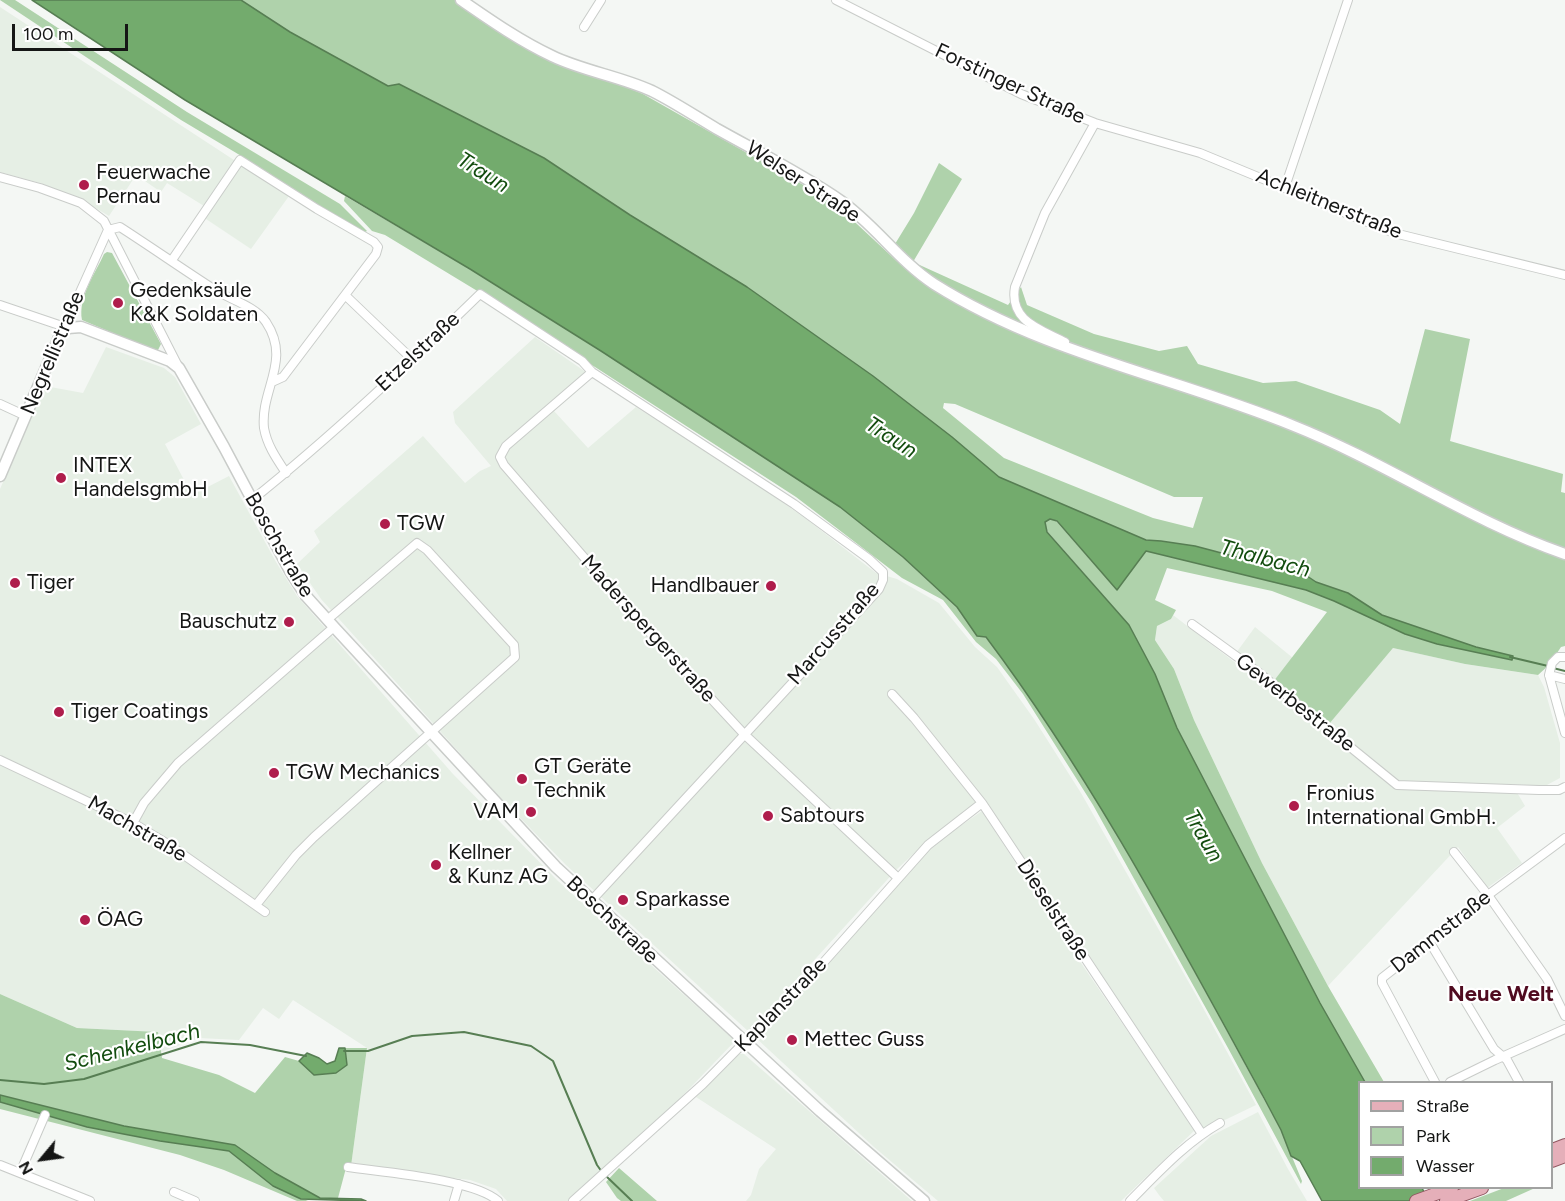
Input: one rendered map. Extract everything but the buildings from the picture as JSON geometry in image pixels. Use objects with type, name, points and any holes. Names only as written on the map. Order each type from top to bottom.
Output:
[{"type":"main road","name":"Welser Straße","points":[[461,0],[550,55],[620,79],[663,97],[840,201],[861,217],[933,283],[1025,331],[1076,352],[1279,420],[1332,441],[1449,503],[1565,554]]},
{"type":"main road","points":[[68,328],[81,327],[115,342],[170,361],[179,368]]},
{"type":"main road","name":"Negrellistraße","points":[[0,476],[60,335],[68,328]]},
{"type":"main road","name":"Boschstraße","points":[[179,368],[290,571],[306,596],[331,624],[545,856],[591,901],[878,1163],[924,1201]]},
{"type":"main road","points":[[1416,1201],[1477,1189]]},
{"type":"street","points":[[584,27],[602,0]]},
{"type":"street","name":"Forstinger Straße","points":[[836,0],[1020,94],[1095,123],[1045,213],[1015,287],[1014,296],[1015,308],[1026,321],[1068,344],[1076,352]]},
{"type":"street","points":[[1285,187],[1348,0]]},
{"type":"street","name":"Achleitnerstraße","points":[[1095,123],[1200,153],[1394,233],[1565,274]]},
{"type":"street","points":[[172,261],[240,160],[374,242],[378,247],[376,254],[346,296],[283,377],[272,382]]},
{"type":"street","name":"Boschstraße","points":[[0,177],[81,203],[104,221],[179,368]]},
{"type":"street","points":[[108,230],[120,227],[214,290],[258,313],[266,321],[276,346],[276,366],[264,408],[264,429],[270,449],[286,473]]},
{"type":"street","name":"Negrellistraße","points":[[68,328],[77,299],[108,230]]},
{"type":"street","name":"Etzelstraße","points":[[252,500],[286,473],[413,360],[480,294],[582,361],[592,372]]},
{"type":"street","points":[[346,296],[413,360]]},
{"type":"street","points":[[0,305],[68,328]]},
{"type":"street","name":"Marcusstraße","points":[[591,901],[879,589],[883,580],[883,572],[869,559],[794,504],[592,372]]},
{"type":"street","name":"Maderspergerstraße","points":[[592,372],[506,446],[500,457],[504,465],[640,622],[744,734],[897,877]]},
{"type":"street","points":[[0,404],[26,416]]},
{"type":"street","points":[[132,823],[144,803],[178,763],[417,543],[427,550],[514,645],[515,657],[296,855],[255,905]]},
{"type":"street","name":"Gewerbestraße","points":[[1192,624],[1258,672],[1397,785],[1539,790],[1559,790],[1565,787]]},
{"type":"street","points":[[832,639],[840,645]]},
{"type":"street","points":[[1555,665],[1565,679]]},
{"type":"street","points":[[1555,665],[1565,733]]},
{"type":"street","name":"Dieselstraße","points":[[892,694],[982,803],[1202,1134]]},
{"type":"street","name":"Machstraße","points":[[0,760],[132,823],[171,846],[265,912]]},
{"type":"street","name":"Kaplanstraße","points":[[573,1201],[703,1084],[745,1042],[823,963],[928,844],[982,803]]},
{"type":"street","name":"Dammstraße","points":[[1434,1081],[1382,983],[1382,978],[1565,838]]},
{"type":"street","points":[[1454,852],[1488,895],[1547,979],[1565,1016]]},
{"type":"street","points":[[1429,941],[1494,1049],[1507,1060],[1518,1081]]},
{"type":"street","points":[[1454,1081],[1502,1056],[1565,1029]]},
{"type":"street","points":[[20,1173],[45,1115]]},
{"type":"street","points":[[1130,1201],[1202,1134],[1220,1123]]},
{"type":"street","points":[[0,1165],[90,1201]]},
{"type":"street","points":[[348,1167],[470,1186],[498,1201]]},
{"type":"street","points":[[454,1201],[459,1184]]},
{"type":"street","points":[[174,1192],[195,1201]]},
{"type":"shaded area","points":[[0,7],[289,196],[251,249],[206,219],[204,206],[167,183],[161,192],[136,175],[109,216],[82,200],[40,183],[0,172]]},
{"type":"shaded area","points":[[535,337],[593,377],[554,411],[588,448],[636,407],[736,470],[805,518],[876,573],[897,579],[939,603],[975,647],[997,667],[1034,719],[1081,793],[1256,1105],[1202,1131],[983,799],[934,835],[896,870],[749,1032],[566,865],[495,792],[321,599],[297,564],[320,542],[314,531],[423,436],[465,483],[480,471],[491,466],[455,423],[453,412]]},
{"type":"shaded area","points":[[106,347],[164,368],[175,377],[201,424],[165,444],[192,495],[229,476],[297,596],[453,774],[558,881],[735,1041],[648,1132],[614,1158],[568,1201],[507,1201],[496,1189],[470,1180],[351,1166],[367,1048],[293,1000],[279,1019],[263,1008],[239,1040],[199,1038],[161,1052],[157,1032],[77,1028],[0,994],[0,489],[45,386],[83,393]]},
{"type":"shaded area","points":[[1173,615],[1323,730],[1393,648],[1465,664],[1538,675],[1544,687],[1560,743],[1560,778],[1545,786],[1512,784],[1525,806],[1497,828],[1522,863],[1487,888],[1458,847],[1328,986],[1262,863],[1194,720],[1174,669],[1155,640],[1157,626],[1171,619]]},
{"type":"shaded area","points":[[1255,627],[1293,658],[1273,682],[1236,653]]},
{"type":"shaded area","points":[[982,811],[1066,941],[1195,1130],[1121,1201],[938,1201],[874,1147],[756,1038],[917,860]]},
{"type":"shaded area","points":[[737,1054],[744,1054],[912,1201],[746,1201],[751,1195],[759,1169],[776,1149],[696,1097]]},
{"type":"shaded area","points":[[1258,1112],[1307,1201],[1164,1201],[1154,1188],[1211,1136]]},
{"type":"green space","points":[[0,0],[15,0],[187,112],[340,204],[367,231],[363,233],[181,120]]},
{"type":"green space","points":[[241,0],[455,0],[478,18],[548,60],[600,76],[643,94],[807,187],[843,211],[902,266],[912,262],[895,244],[914,213],[939,163],[962,179],[913,262],[1008,305],[1021,287],[1027,305],[1094,334],[1159,351],[1187,346],[1198,364],[1263,383],[1296,381],[1380,410],[1400,424],[1425,329],[1470,339],[1450,441],[1563,474],[1561,492],[1565,493],[1565,646],[1561,647],[1549,665],[1538,675],[1465,664],[1393,648],[1329,724],[1273,682],[1327,612],[1272,591],[1167,568],[1155,600],[1176,610],[1171,619],[1157,626],[1155,640],[1174,669],[1194,720],[1262,863],[1328,986],[1383,1081],[1364,1081],[1320,1003],[1177,728],[1155,674],[1129,625],[1047,531],[1045,522],[1050,519],[1056,521],[1117,590],[1146,551],[1306,590],[1405,634],[1437,644],[1512,660],[1513,656],[1476,647],[1382,615],[1348,593],[1316,582],[1307,576],[1219,552],[1146,540],[999,477],[952,437],[873,376],[747,287],[630,215],[544,158],[399,84],[388,86],[290,32]],"holes":[[[944,403],[955,404],[1174,497],[1203,497],[1193,528],[1153,518],[1004,458],[943,408]]]},
{"type":"green space","points":[[345,196],[470,269],[601,351],[840,507],[903,557],[957,607],[977,635],[986,637],[1028,695],[1106,816],[1178,941],[1281,1130],[1302,1181],[1301,1184],[1093,805],[1023,694],[996,659],[976,642],[943,600],[902,578],[796,497],[479,292],[385,235],[372,231],[344,201]]},
{"type":"green space","points":[[107,252],[112,253],[161,344],[158,350],[153,350],[82,320],[81,311],[85,294]]},
{"type":"green space","points":[[0,994],[77,1028],[158,1032],[162,1058],[219,1075],[255,1093],[285,1057],[299,1061],[314,1075],[336,1073],[347,1065],[345,1048],[367,1048],[351,1166],[346,1168],[338,1198],[320,1198],[305,1191],[234,1145],[124,1126],[0,1095]]},
{"type":"green space","points":[[0,1102],[45,1115],[160,1141],[229,1151],[273,1186],[308,1201],[297,1201],[224,1170],[180,1155],[0,1109]]},
{"type":"green space","points":[[619,1168],[657,1201],[621,1201],[617,1198],[606,1182]]},
{"type":"green space","points":[[1501,1189],[1533,1189],[1506,1201],[1470,1201]]},
{"type":"water","name":"Traun","points":[[32,0],[241,0],[290,32],[388,86],[399,84],[544,158],[630,215],[747,287],[873,376],[952,437],[999,477],[1146,540],[1195,546],[1307,576],[1316,582],[1348,593],[1382,615],[1476,647],[1513,656],[1512,660],[1437,644],[1405,634],[1306,590],[1146,551],[1117,590],[1057,521],[1050,519],[1045,522],[1047,532],[1129,625],[1155,674],[1177,728],[1320,1003],[1364,1081],[1358,1081],[1358,1189],[1423,1189],[1429,1201],[1322,1201],[1300,1161],[1291,1156],[1281,1130],[1167,921],[1063,748],[986,637],[977,636],[957,607],[903,557],[840,507],[601,351],[470,269],[185,100]]},
{"type":"water","points":[[339,1048],[345,1048],[347,1065],[336,1073],[314,1075],[299,1061],[307,1053],[327,1064],[335,1061]]},
{"type":"water","points":[[0,1095],[124,1126],[235,1145],[275,1173],[320,1198],[366,1201],[301,1199],[273,1186],[229,1151],[87,1127],[0,1102]]},
{"type":"waterway","name":"Thalbach","points":[[1510,657],[1548,666]]},
{"type":"waterway","name":"Thalbach","points":[[1553,668],[1565,671]]},
{"type":"waterway","name":"Schenkelbach","points":[[344,1051],[368,1051],[412,1036],[464,1032],[531,1046],[553,1061],[602,1172]]},
{"type":"waterway","name":"Schenkelbach","points":[[0,1080],[44,1084],[84,1079],[201,1042],[250,1045],[306,1056]]},
{"type":"waterway","name":"Schenkelbach","points":[[606,1176],[632,1201]]},
{"type":"place","name":"Feuerwache Pernau","points":[[84,185]]},
{"type":"place","name":"Gedenksäule K&K Soldaten","points":[[118,303]]},
{"type":"place","name":"INTEX HandelsgmbH","points":[[61,478]]},
{"type":"place","name":"TGW","points":[[385,524]]},
{"type":"place","name":"Tiger","points":[[15,583]]},
{"type":"place","name":"Handlbauer","points":[[771,586]]},
{"type":"place","name":"Bauschutz","points":[[289,622]]},
{"type":"place","name":"Tiger Coatings","points":[[59,712]]},
{"type":"place","name":"TGW Mechanics","points":[[274,773]]},
{"type":"place","name":"GT Geräte Technik","points":[[522,779]]},
{"type":"place","name":"Fronius International GmbH.","points":[[1294,806]]},
{"type":"place","name":"VAM","points":[[531,812]]},
{"type":"place","name":"Sabtours","points":[[768,816]]},
{"type":"place","name":"Kellner & Kunz AG","points":[[436,865]]},
{"type":"place","name":"Sparkasse","points":[[623,900]]},
{"type":"place","name":"ÖAG","points":[[85,920]]},
{"type":"place","name":"Mettec Guss","points":[[792,1040]]},
{"type":"district","name":"Neue Welt","points":[[1501,995]]}]
